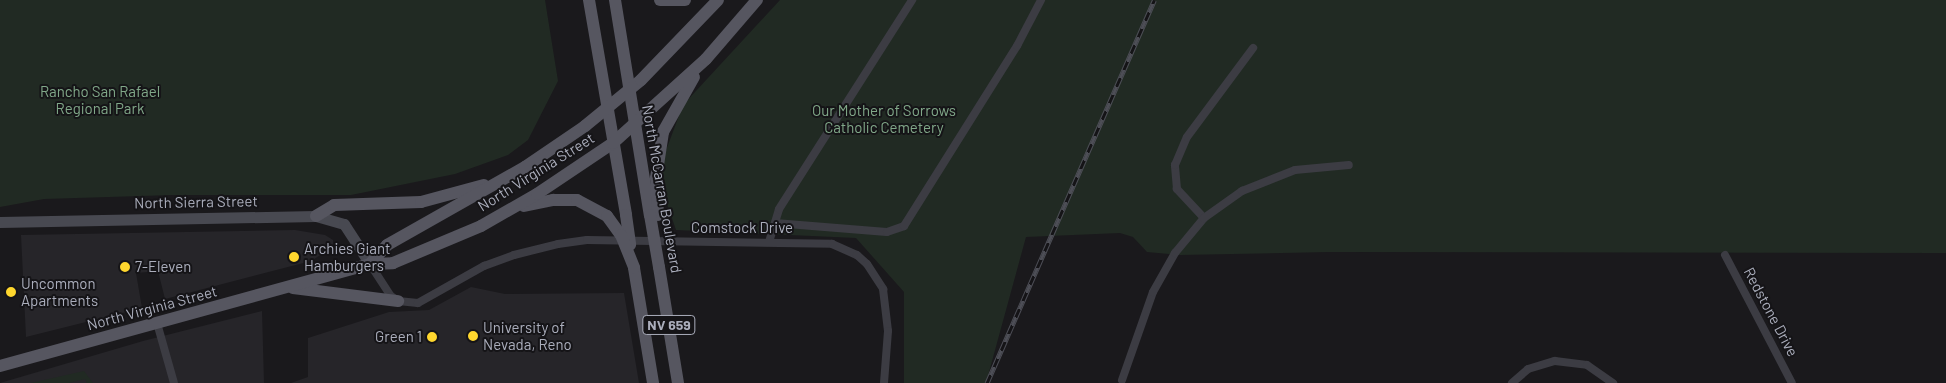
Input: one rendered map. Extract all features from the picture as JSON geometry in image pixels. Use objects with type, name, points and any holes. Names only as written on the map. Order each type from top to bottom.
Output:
[{"type":"main road","name":"NV 659","points":[[589,0],[653,383]]},
{"type":"main road","name":"North McCarran Boulevard","points":[[615,0],[634,124],[654,215],[659,266],[678,383]]},
{"type":"main road","points":[[660,0],[685,0]]},
{"type":"main road","name":"North Virginia Street","points":[[370,264],[387,245],[501,180],[565,140],[608,108],[629,91],[718,0]]},
{"type":"main road","name":"North Virginia Street","points":[[0,366],[370,264],[393,263],[510,210],[613,142],[706,58],[757,0]]},
{"type":"main road","points":[[654,215],[656,178],[663,132],[672,112],[706,58]]},
{"type":"main road","points":[[316,216],[334,205],[421,202],[501,180]]},
{"type":"main road","points":[[510,210],[565,199],[588,204],[607,216],[621,235],[634,268]]},
{"type":"main road","name":"North Sierra Street","points":[[0,222],[212,216],[316,216],[344,224],[370,264]]},
{"type":"main road","points":[[290,287],[398,301]]},
{"type":"street","points":[[769,242],[779,209],[912,0]]},
{"type":"street","points":[[775,222],[887,232],[904,226],[1017,46],[1042,0]]},
{"type":"street","points":[[1204,218],[1177,189],[1175,165],[1187,137],[1253,48]]},
{"type":"street","points":[[1124,382],[1153,292],[1175,253],[1204,218],[1242,191],[1295,170],[1349,165]]},
{"type":"street","name":"Comstock Drive","points":[[398,301],[423,302],[484,266],[514,254],[558,244],[587,240],[832,244],[857,255],[867,264],[883,289],[887,305],[884,383]]},
{"type":"street","name":"Redstone Drive","points":[[1726,255],[1792,383]]},
{"type":"street","points":[[370,264],[386,291],[398,301]]},
{"type":"street","points":[[157,323],[174,383]]},
{"type":"street","points":[[1512,383],[1535,366],[1563,361],[1588,365],[1613,383]]},
{"type":"shaded area","points":[[295,230],[325,235],[333,240],[333,247],[311,261],[165,299],[158,271],[136,273],[142,308],[26,337],[21,235]]},
{"type":"shaded area","name":"University of Nevada, Reno","points":[[471,287],[505,294],[624,293],[639,383],[291,383],[308,377],[308,338],[389,312],[429,310]]},
{"type":"shaded area","points":[[262,311],[264,383],[0,383],[143,341]]},
{"type":"green space","name":"Rancho San Rafael Regional Park","points":[[0,0],[545,0],[558,81],[528,140],[508,155],[455,174],[351,195],[173,195],[44,199],[0,207]]},
{"type":"green space","name":"Our Mother of Sorrows Catholic Cemetery","points":[[780,0],[1946,0],[1946,253],[1329,252],[1180,255],[1147,252],[1133,237],[1120,233],[1026,237],[986,383],[904,383],[904,292],[856,238],[676,230],[663,192],[661,173],[665,153],[683,105]]},
{"type":"green space","points":[[84,371],[93,383],[87,383],[85,379],[69,383],[31,383]]},
{"type":"railway","points":[[987,383],[1154,0]]},
{"type":"place","name":"Archies Giant Hamburgers","points":[[294,257]]},
{"type":"place","name":"7-Eleven","points":[[125,267]]},
{"type":"place","name":"Uncommon Apartments","points":[[11,292]]},
{"type":"place","name":"University of Nevada, Reno","points":[[473,336]]},
{"type":"place","name":"Green 1","points":[[432,337]]}]
